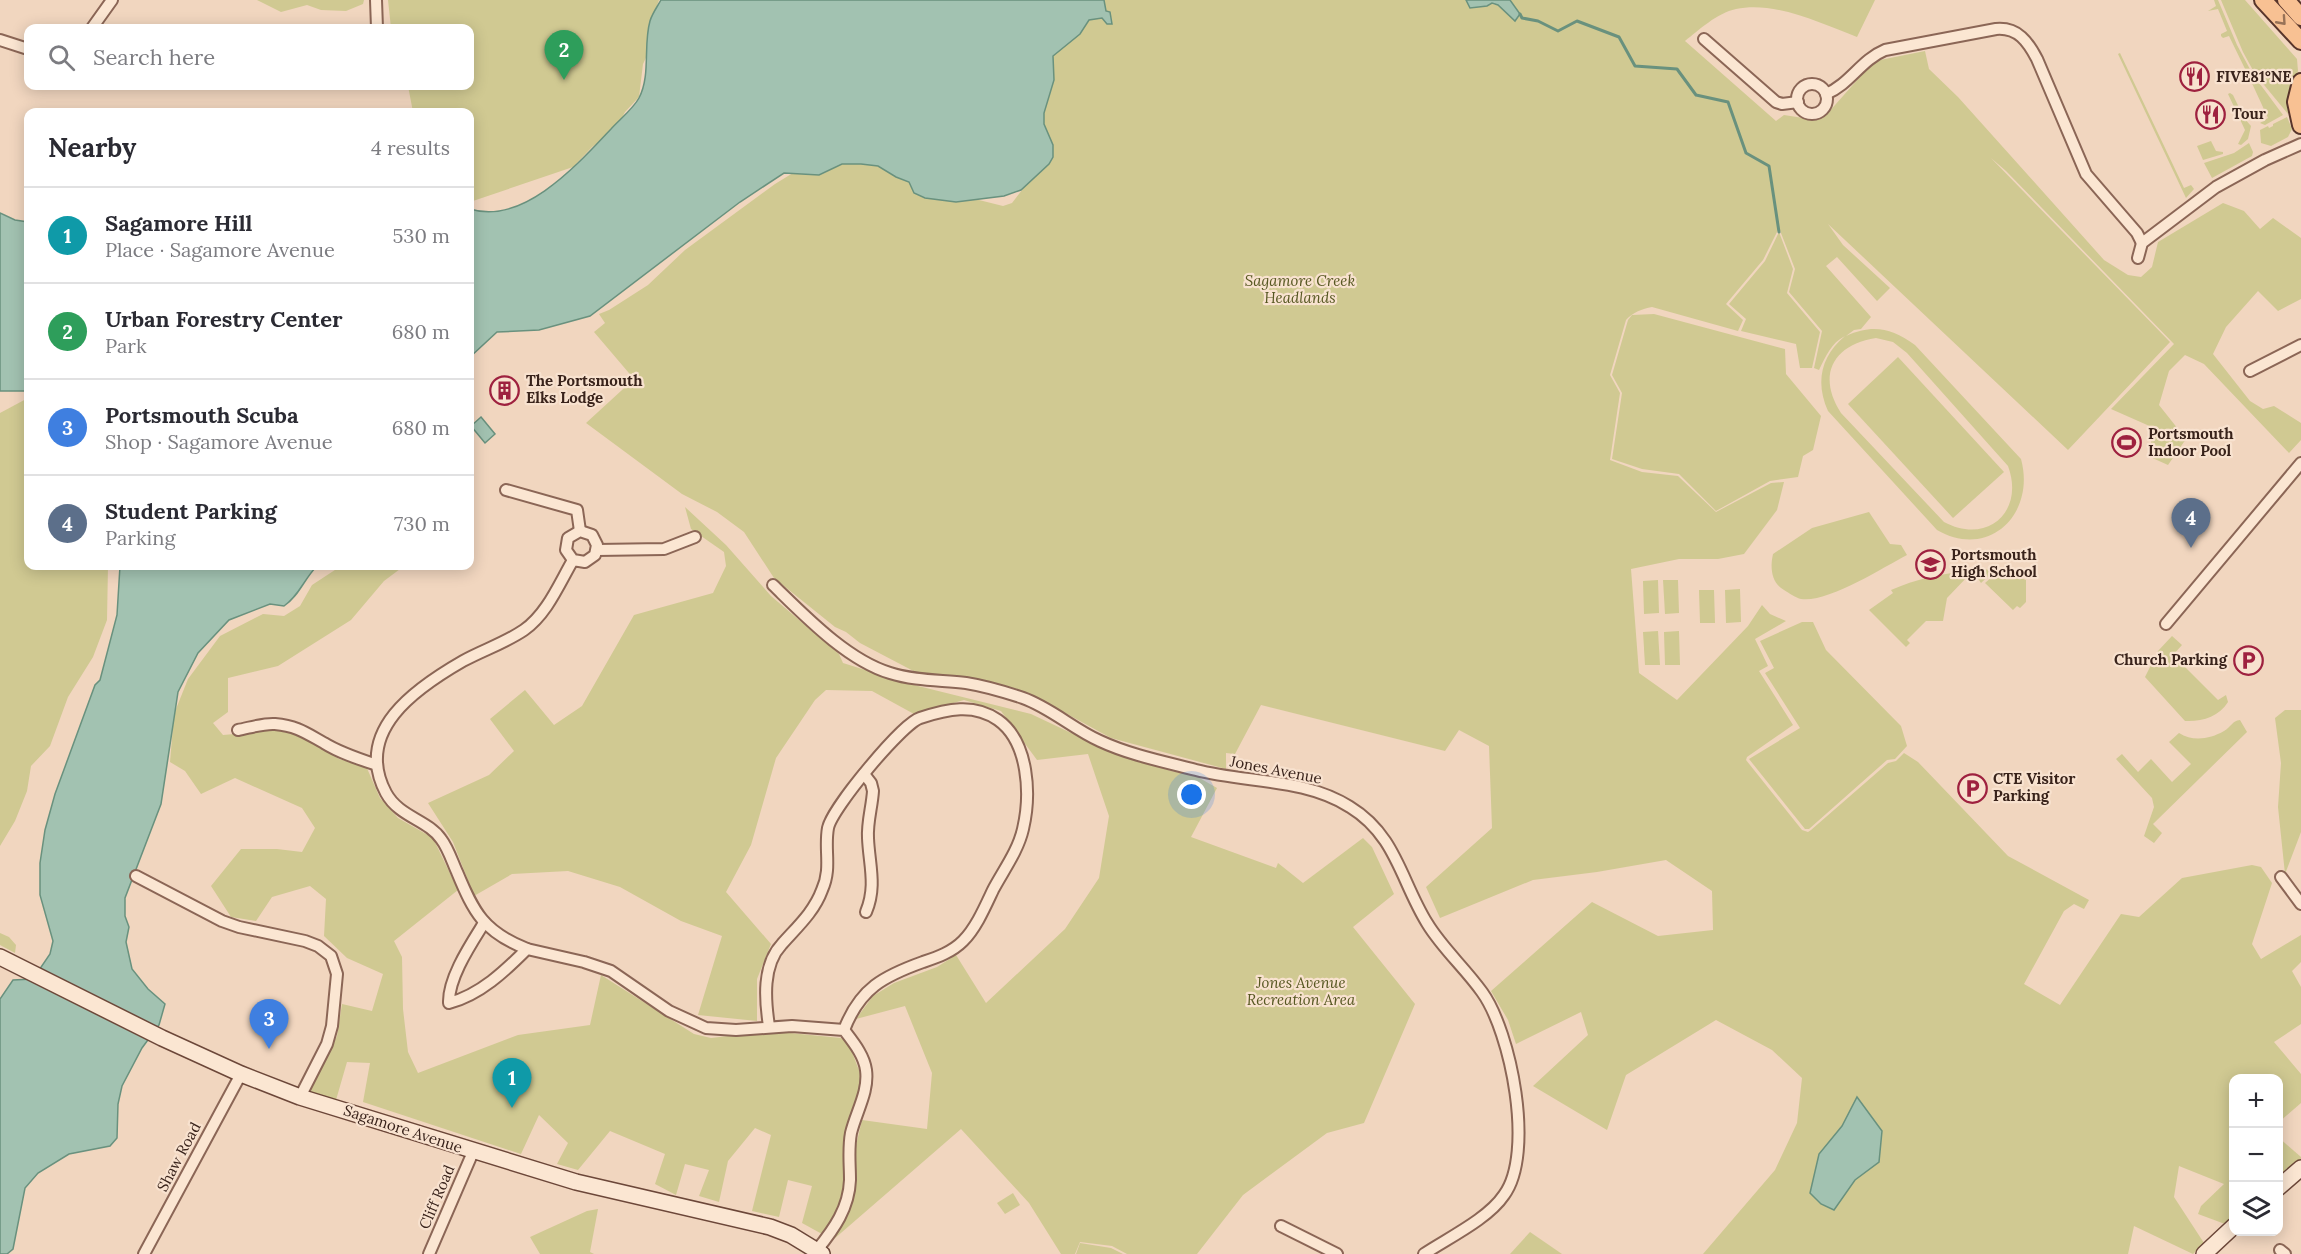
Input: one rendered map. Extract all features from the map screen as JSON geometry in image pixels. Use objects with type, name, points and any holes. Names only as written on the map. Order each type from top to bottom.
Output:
[{"type":"main road","points":[[2264,0],[2301,41]]},
{"type":"main road","points":[[2286,0],[2301,17]]},
{"type":"main road","points":[[2301,82],[2296,102],[2301,125]]},
{"type":"main road","name":"Sagamore Avenue","points":[[1,957],[162,1038],[241,1074],[300,1096],[473,1152],[576,1182],[770,1227],[791,1235],[820,1252]]},
{"type":"main road","points":[[2283,1184],[2301,1168]]},
{"type":"main road","points":[[2204,1254],[2229,1231]]},
{"type":"street","points":[[95,24],[111,0]]},
{"type":"street","points":[[376,0],[377,24]]},
{"type":"street","points":[[1826,94],[1846,83],[1870,58],[1885,50],[1996,29],[2013,31],[2026,42],[2037,59],[2086,174],[2137,233],[2142,243]]},
{"type":"street","points":[[1704,39],[1776,102],[1782,104],[1798,102]]},
{"type":"street","points":[[0,40],[24,49]]},
{"type":"street","points":[[1817,85],[1826,94],[1825,107],[1816,113],[1806,112],[1798,102],[1800,91],[1807,86],[1817,85]]},
{"type":"street","points":[[2138,258],[2142,243],[2230,178],[2301,144]]},
{"type":"street","points":[[2250,371],[2301,345]]},
{"type":"street","points":[[2166,624],[2249,522],[2301,463]]},
{"type":"street","points":[[506,490],[578,510],[580,531]]},
{"type":"street","points":[[580,531],[596,539],[597,550],[591,559],[585,562],[573,560],[569,556],[566,544],[573,533],[580,531]]},
{"type":"street","points":[[597,550],[664,549],[695,537]]},
{"type":"street","points":[[573,560],[536,620],[522,631],[426,684],[402,705],[385,726],[377,750],[377,765],[382,785],[397,808],[441,837],[468,899],[484,922],[501,938],[527,949],[584,962],[610,971],[669,1011],[706,1028],[736,1030],[769,1026],[815,1026],[844,1030],[863,1058],[866,1086],[851,1134],[850,1180],[845,1206],[820,1252]]},
{"type":"street","name":"Jones Avenue","points":[[773,585],[848,651],[867,664],[916,679],[988,687],[1041,705],[1102,742],[1194,770],[1320,792],[1350,806],[1374,827],[1393,850],[1426,921],[1483,993],[1492,1010],[1503,1036],[1516,1096],[1517,1163],[1507,1192],[1483,1215],[1424,1254]]},
{"type":"street","points":[[769,1026],[767,975],[780,946],[796,930],[819,898],[827,875],[828,827],[832,816],[864,774],[915,719],[936,712],[965,708],[987,712],[1006,726],[1018,747],[1026,778],[1023,830],[1017,846],[964,940],[951,952],[880,980],[868,990],[844,1030]]},
{"type":"street","points":[[238,729],[273,724],[292,727],[309,732],[323,743],[346,754],[377,765]]},
{"type":"street","points":[[864,774],[871,783],[873,791],[868,824],[873,893],[866,912]]},
{"type":"street","points":[[136,876],[222,921],[239,927],[305,941],[332,956],[338,974],[332,1026],[327,1044],[300,1096]]},
{"type":"street","points":[[2281,877],[2301,904]]},
{"type":"street","points":[[484,922],[463,960],[451,988],[449,1003],[472,995],[527,949]]},
{"type":"street","name":"Shaw Road","points":[[144,1254],[241,1074]]},
{"type":"street","name":"Cliff Road","points":[[429,1254],[473,1152]]},
{"type":"street","points":[[1281,1226],[1337,1254]]},
{"type":"green space","points":[[257,0],[364,0],[363,4],[346,11],[321,10],[307,5],[281,12]]},
{"type":"green space","points":[[388,0],[659,0],[655,11],[652,45],[643,64],[639,97],[625,112],[616,129],[592,147],[573,167],[474,201],[474,108],[412,108],[409,90],[474,90],[474,24],[391,24]]},
{"type":"green space","name":"Sagamore Creek Headlands","points":[[1101,0],[1468,0],[1498,5],[1509,0],[1875,0],[1857,37],[1798,15],[1751,7],[1722,14],[1685,41],[1776,121],[1784,115],[1816,120],[1827,114],[1867,69],[1880,60],[1925,51],[1929,69],[1958,97],[2104,260],[2128,275],[2141,277],[2152,267],[2158,242],[2223,203],[2244,211],[2260,229],[2273,218],[2301,238],[2301,299],[2278,311],[2258,291],[2226,327],[2213,354],[2250,401],[2263,409],[2274,406],[2301,423],[2301,440],[2289,453],[2204,364],[2185,355],[2169,371],[2159,405],[2186,439],[2168,465],[2148,456],[2154,428],[2111,409],[2174,344],[1991,158],[2170,342],[2068,450],[1828,224],[1843,245],[1890,288],[1877,301],[1837,257],[1826,266],[1871,317],[1861,329],[1854,330],[1846,336],[1865,330],[1882,330],[1898,335],[1915,345],[2021,459],[2024,479],[2022,498],[2015,514],[2004,526],[1990,535],[1974,539],[1956,538],[1937,530],[1828,411],[1822,390],[1823,370],[1830,352],[1845,336],[1832,346],[1819,370],[1814,368],[1822,331],[1789,292],[1795,269],[1779,228],[1763,260],[1726,304],[1743,320],[1738,331],[1652,307],[1641,310],[1626,320],[1610,375],[1620,393],[1610,460],[1642,472],[1678,476],[1716,512],[1771,483],[1784,482],[1777,510],[1744,554],[1718,559],[1679,559],[1631,569],[1639,673],[1677,700],[1748,626],[1762,605],[1770,614],[1786,621],[1755,639],[1768,666],[1759,671],[1793,725],[1747,757],[1746,760],[1802,830],[1808,832],[1811,830],[1888,763],[1896,761],[1904,753],[1918,762],[2008,856],[2089,900],[2084,909],[2074,904],[2064,911],[2024,984],[2060,1005],[2121,914],[2139,917],[2182,878],[2252,865],[2261,867],[2272,883],[2252,944],[2261,959],[2301,935],[2301,962],[2292,971],[2301,987],[2301,1024],[2274,1042],[2301,1074],[2301,1103],[2283,1119],[2283,1074],[2229,1074],[2229,1220],[2225,1224],[2198,1214],[2201,1206],[2224,1184],[2179,1166],[2174,1197],[2204,1243],[2193,1254],[2134,1226],[2128,1254],[1703,1254],[1775,1170],[1797,1123],[1802,1078],[1772,1050],[1716,1020],[1626,1075],[1607,1130],[1533,1086],[1588,1035],[1581,1012],[1516,1044],[1508,1020],[1491,991],[1592,902],[1658,936],[1713,930],[1712,891],[1666,860],[1533,880],[1440,918],[1426,887],[1492,828],[1489,746],[1459,730],[1445,751],[1261,705],[1235,754],[1226,753],[1226,769],[1111,738],[1034,696],[973,678],[921,675],[835,627],[774,578],[744,532],[717,512],[682,494],[586,423],[634,379],[594,332],[605,323],[599,314],[648,285],[685,250],[775,184],[806,165],[843,152],[975,199],[1003,206],[1012,203],[1026,185],[1044,124],[1043,110],[1053,78],[1047,57]],"holes":[[[1876,338],[1893,342],[1907,353],[2008,466],[2012,483],[2007,510],[1999,520],[1988,527],[1960,528],[1944,522],[1841,413],[1834,399],[1830,387],[1833,364],[1849,347]]]},
{"type":"green space","points":[[2214,0],[2218,0],[2252,73],[2248,75],[2229,36],[2223,38],[2221,36],[2227,31],[2218,9],[2208,11],[2216,6]]},
{"type":"green space","points":[[2221,0],[2245,0],[2297,59],[2298,71],[2287,98],[2288,114],[2255,74]]},
{"type":"green space","points":[[2120,53],[2184,188],[2191,185],[2194,189],[2186,198],[2118,54]]},
{"type":"green space","points":[[2254,76],[2283,115],[2265,125],[2260,123],[2268,118],[2250,79]]},
{"type":"green space","points":[[2230,93],[2251,126],[2248,139],[2241,145],[2238,144],[2245,130],[2228,94]]},
{"type":"green space","points":[[2287,117],[2292,129],[2288,137],[2271,146],[2261,143],[2260,130],[2268,126],[2269,128]]},
{"type":"green space","points":[[2211,141],[2216,151],[2223,152],[2223,154],[2203,160],[2197,146]]},
{"type":"green space","points":[[2249,143],[2253,152],[2252,156],[2212,178],[2204,163],[2234,153]]},
{"type":"green space","points":[[1779,232],[1793,269],[1787,293],[1820,332],[1812,368],[1800,368],[1796,344],[1741,331],[1746,319],[1729,304],[1765,261]]},
{"type":"green space","points":[[1654,314],[1785,349],[1786,374],[1821,416],[1813,450],[1803,456],[1798,477],[1770,481],[1716,511],[1679,474],[1642,469],[1612,459],[1622,393],[1612,375],[1628,320],[1632,315]]},
{"type":"green space","points":[[1898,357],[2004,472],[1953,518],[1848,404]]},
{"type":"green space","points":[[24,400],[24,570],[108,570],[107,620],[93,657],[68,697],[50,746],[31,766],[27,791],[15,821],[0,846],[0,413]]},
{"type":"green space","name":"Jones Avenue Recreation Area","points":[[685,507],[726,545],[771,596],[839,654],[843,663],[910,684],[1031,714],[1103,748],[1171,771],[1196,776],[1217,788],[1191,837],[1276,868],[1278,863],[1303,883],[1363,838],[1372,847],[1394,894],[1353,927],[1415,1004],[1364,1123],[1327,1133],[1243,1195],[1197,1254],[1127,1254],[1112,1246],[1080,1242],[1075,1254],[1061,1254],[1029,1203],[961,1129],[834,1239],[862,1120],[927,1129],[932,1073],[905,1006],[856,1019],[873,996],[894,983],[937,967],[956,955],[986,1003],[1065,929],[1099,878],[1109,816],[1088,754],[1037,760],[1001,711],[964,700],[914,714],[872,691],[826,690],[815,700],[776,758],[751,845],[726,892],[771,944],[757,979],[757,1021],[698,1015],[722,936],[681,921],[620,887],[568,871],[512,874],[474,896],[453,842],[428,803],[489,775],[514,751],[490,719],[525,690],[554,725],[582,706],[634,615],[713,593],[726,566],[724,552],[691,529]]},
{"type":"green space","points":[[1869,512],[1890,544],[1901,545],[1907,555],[1840,590],[1812,599],[1797,598],[1776,583],[1772,569],[1773,554],[1812,528]]},
{"type":"green space","points":[[335,570],[399,570],[384,581],[351,620],[278,666],[228,678],[228,712],[213,723],[223,735],[273,728],[306,737],[339,759],[366,766],[380,798],[398,818],[433,838],[458,890],[394,941],[402,957],[403,1009],[408,1052],[418,1073],[518,1035],[590,1025],[601,975],[694,1034],[711,1038],[770,1031],[841,1038],[849,1044],[863,1081],[841,1205],[822,1234],[802,1223],[812,1186],[788,1180],[779,1217],[752,1211],[771,1135],[755,1128],[728,1161],[719,1202],[699,1196],[709,1170],[685,1164],[676,1195],[655,1184],[665,1154],[610,1131],[578,1170],[557,1164],[568,1143],[539,1115],[521,1154],[363,1102],[370,1063],[347,1062],[336,1100],[308,1091],[337,1036],[342,1004],[372,1011],[383,974],[347,958],[324,936],[326,899],[310,886],[272,897],[256,921],[231,917],[211,886],[241,849],[302,852],[315,828],[302,808],[235,778],[201,794],[185,771],[170,762],[174,714],[188,679],[220,636],[263,614],[284,616],[300,606],[312,585]]},
{"type":"green space","points":[[1995,570],[1981,583],[1973,571]]},
{"type":"green space","points":[[2000,570],[2026,580],[2026,602],[2020,608],[2017,606],[2013,610],[1985,583]]},
{"type":"green space","points":[[1967,571],[1969,575],[1947,598],[1943,621],[1926,621],[1907,640],[1910,643],[1906,647],[1869,610],[1893,593],[1891,590],[1900,586],[1928,577]]},
{"type":"green space","points":[[1658,580],[1659,613],[1644,614],[1643,581]]},
{"type":"green space","points":[[1663,580],[1678,580],[1679,613],[1665,614]]},
{"type":"green space","points":[[1740,589],[1741,622],[1726,623],[1725,590]]},
{"type":"green space","points":[[1699,590],[1714,590],[1715,623],[1700,623]]},
{"type":"green space","points":[[1802,622],[1813,622],[1826,650],[1901,726],[1907,746],[1895,759],[1887,760],[1809,829],[1805,829],[1749,759],[1800,728],[1765,673],[1774,668],[1760,641]]},
{"type":"green space","points":[[1658,631],[1660,665],[1645,665],[1643,632]]},
{"type":"green space","points":[[1679,631],[1680,665],[1665,665],[1664,632]]},
{"type":"green space","points":[[2172,636],[2182,645],[2173,655],[2218,700],[2226,695],[2228,702],[2215,715],[2197,721],[2185,721],[2145,677],[2158,651]]},
{"type":"green space","points":[[2285,710],[2301,710],[2301,832],[2285,874],[2278,807],[2281,763],[2275,718]]},
{"type":"green space","points":[[2240,720],[2247,732],[2153,824],[2162,833],[2154,843],[2144,836],[2154,807],[2152,798],[2116,759],[2122,754],[2138,772],[2151,759],[2172,782],[2191,764],[2169,742],[2179,733],[2190,738],[2213,736]]},
{"type":"green space","points":[[0,933],[9,937],[16,945],[15,953],[0,945]]},
{"type":"green space","points":[[2283,1141],[2301,1157],[2283,1175]]},
{"type":"green space","points":[[1013,1193],[1020,1205],[1005,1214],[997,1203]]},
{"type":"green space","points":[[598,1209],[590,1252],[594,1254],[540,1254],[530,1237],[587,1211]]},
{"type":"green space","points":[[1530,1232],[1562,1254],[1510,1254]]},
{"type":"green space","points":[[1080,1243],[1111,1248],[1123,1254],[1076,1254]]},
{"type":"shaded area","points":[[661,0],[1104,0],[1106,11],[1110,12],[1112,24],[1107,24],[1102,18],[1089,20],[1080,34],[1053,56],[1054,80],[1044,113],[1044,124],[1053,145],[1053,157],[1049,164],[1021,190],[1004,196],[956,202],[925,198],[914,193],[909,182],[878,166],[842,164],[819,175],[784,173],[740,202],[590,316],[539,330],[497,332],[474,353],[474,210],[490,212],[510,209],[548,188],[582,159],[630,110],[643,89],[648,30],[652,16]]},
{"type":"shaded area","points":[[1466,0],[1510,0],[1520,14],[1515,21],[1498,5],[1492,3],[1487,6],[1470,8]]},
{"type":"shaded area","points":[[0,213],[24,221],[24,391],[0,391]]},
{"type":"shaded area","points":[[481,417],[495,434],[485,443],[474,430],[474,423]]},
{"type":"shaded area","points":[[120,570],[313,570],[294,597],[284,606],[270,604],[229,620],[198,653],[178,692],[161,804],[125,898],[125,916],[129,927],[126,942],[132,969],[148,989],[165,1004],[159,1025],[142,1048],[122,1086],[118,1104],[117,1138],[110,1146],[69,1154],[38,1173],[25,1188],[13,1249],[7,1254],[0,1254],[0,999],[13,980],[33,979],[50,954],[53,941],[40,895],[40,863],[45,830],[55,794],[95,685],[100,680],[117,615]]},
{"type":"shaded area","points":[[1857,1097],[1882,1131],[1879,1162],[1855,1180],[1834,1210],[1821,1204],[1810,1193],[1819,1154],[1842,1126]]},
{"type":"waterway","points":[[1520,14],[1522,18],[1538,21],[1558,31],[1577,21],[1619,37],[1635,66],[1677,69],[1696,95],[1728,102],[1746,153],[1769,166],[1779,232]]},
{"type":"place","name":"FIVE81°NE","points":[[2195,77]]},
{"type":"place","name":"Urban Forestry Center","points":[[564,80]]},
{"type":"place","name":"Tour","points":[[2211,114]]},
{"type":"place","name":"The Portsmouth Elks Lodge","points":[[505,390]]},
{"type":"place","name":"Portsmouth Indoor Pool","points":[[2127,443]]},
{"type":"place","name":"Student Parking","points":[[2191,548]]},
{"type":"place","name":"Portsmouth High School","points":[[1930,564]]},
{"type":"place","name":"Church Parking","points":[[2248,660]]},
{"type":"place","name":"CTE Visitor Parking","points":[[1972,788]]},
{"type":"place","name":"Portsmouth Scuba","points":[[269,1049]]},
{"type":"place","name":"Sagamore Hill","points":[[512,1108]]}]
